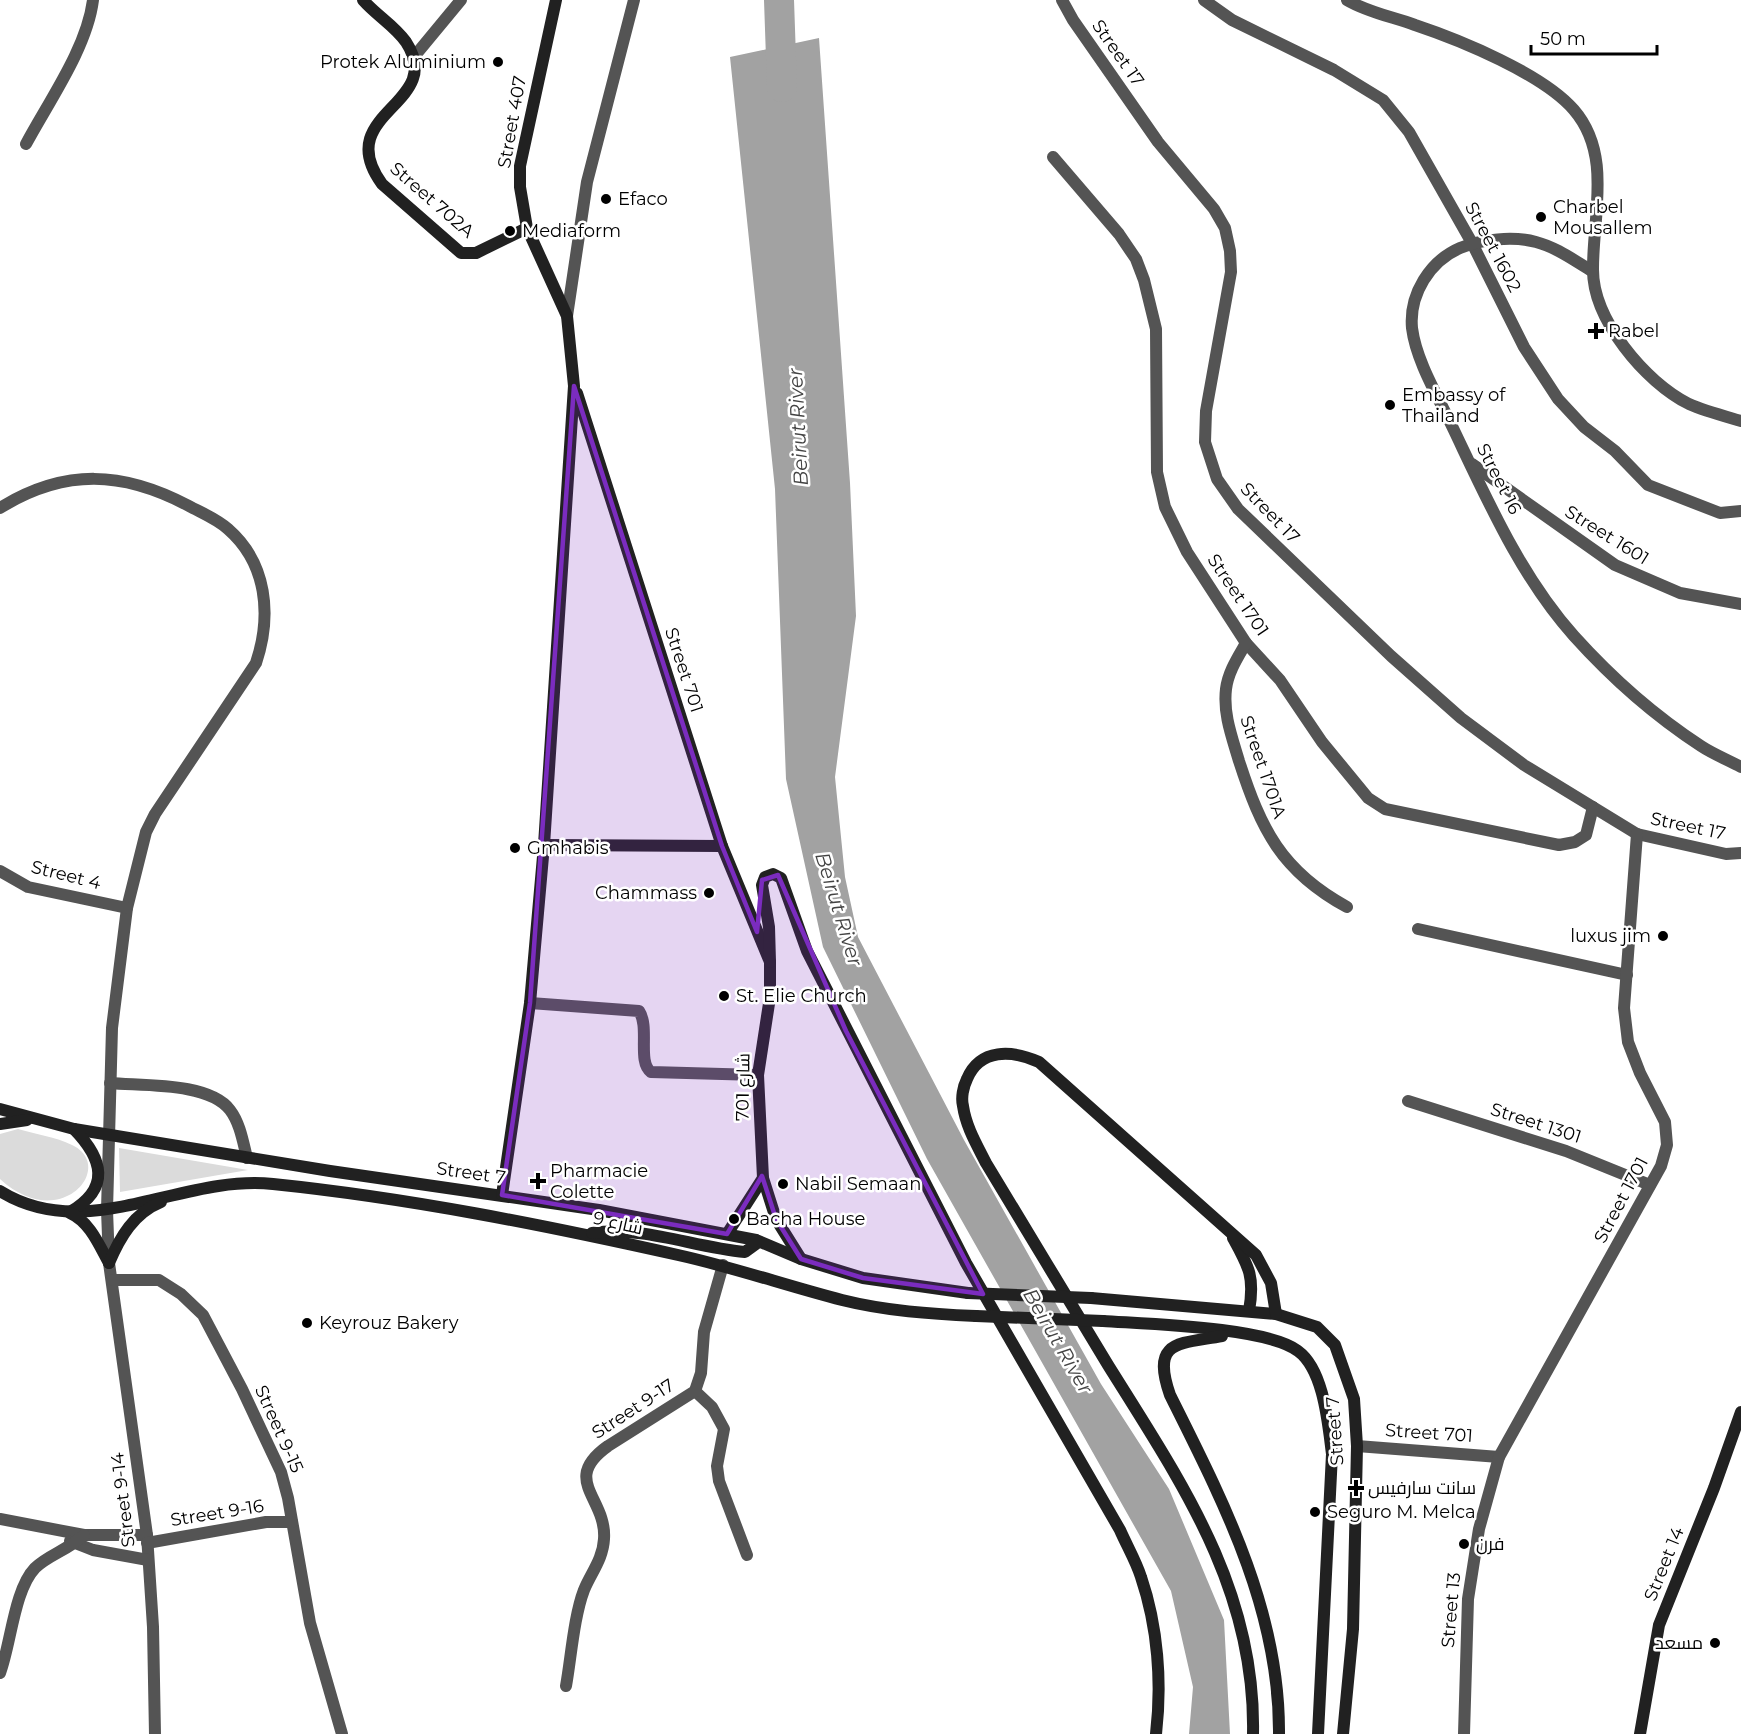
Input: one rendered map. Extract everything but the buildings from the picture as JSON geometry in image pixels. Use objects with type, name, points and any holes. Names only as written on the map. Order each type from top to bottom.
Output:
[{"type":"street","points":[[26,144],[80,44],[89,21],[93,0]]},
{"type":"street","points":[[363,0],[406,42],[412,58],[461,0]]},
{"type":"street","name":"Street 407","points":[[556,0],[520,165],[520,187],[527,228],[567,316],[574,386]]},
{"type":"street","points":[[567,316],[587,182],[634,0]]},
{"type":"street","name":"Street 17","points":[[1062,0],[1073,20],[1158,142],[1214,209],[1225,228],[1231,272],[1206,411],[1205,442],[1210,463],[1226,494],[1238,509],[1390,657],[1461,718],[1524,765],[1637,834],[1726,854],[1741,853]]},
{"type":"street","name":"Street 1602","points":[[1204,0],[1232,20],[1334,70],[1383,100],[1409,132],[1472,243],[1524,347],[1546,383],[1584,427],[1615,451],[1648,485],[1720,513],[1741,511]]},
{"type":"street","points":[[1347,0],[1425,28],[1516,68],[1556,92],[1573,109],[1584,122],[1596,155],[1592,271],[1613,333],[1629,354],[1649,374],[1689,404],[1741,421]]},
{"type":"street","name":"Street 702A","points":[[412,58],[414,69],[409,86],[369,136],[367,154],[382,184],[461,253],[476,253],[527,228]]},
{"type":"street","name":"Street 1701","points":[[1053,157],[1119,234],[1136,259],[1144,280],[1156,329],[1158,472],[1165,507],[1187,552],[1246,643],[1280,680],[1322,742],[1368,798],[1384,809],[1395,813],[1558,845],[1575,842],[1586,835],[1593,807]]},
{"type":"street","name":"Street 16","points":[[1592,271],[1536,242],[1506,240],[1472,243],[1438,261],[1422,284],[1412,308],[1415,342],[1469,462],[1537,586],[1570,631],[1599,661],[1680,731],[1703,747],[1741,767]]},
{"type":"street","points":[[502,1195],[530,1003],[544,845],[574,386]]},
{"type":"street","name":"Street 701","points":[[574,386],[722,846],[770,962]]},
{"type":"street","name":"Street 1601","points":[[1469,462],[1615,566],[1680,593],[1741,604]]},
{"type":"street","name":"Street 9-14","points":[[0,508],[17,498],[76,479],[96,477],[134,482],[164,492],[227,527],[246,548],[260,571],[264,609],[261,650],[256,663],[155,814],[146,832],[127,908],[112,1028],[107,1210],[109,1263],[147,1539],[153,1627],[155,1734]]},
{"type":"street","name":"Street 1701A","points":[[1246,643],[1228,679],[1226,706],[1228,726],[1253,804],[1264,828],[1283,858],[1325,895],[1347,907]]},
{"type":"street","name":"Street 1701","points":[[1499,1456],[1662,1167],[1667,1145],[1665,1122],[1640,1073],[1628,1042],[1624,1008],[1637,834]]},
{"type":"street","points":[[544,845],[722,846]]},
{"type":"street","name":"Street 4","points":[[0,871],[28,887],[127,908]]},
{"type":"street","name":"شارع 701","points":[[801,1259],[776,1219],[762,1178],[758,1075],[770,997],[770,962],[769,927],[762,880],[769,875],[781,878],[807,951],[960,1252],[1124,1540],[1141,1577],[1153,1627],[1158,1667],[1159,1708],[1156,1734]]},
{"type":"street","points":[[1418,928],[1627,975]]},
{"type":"street","points":[[530,1003],[639,1011],[643,1019],[645,1066],[651,1072],[758,1075]]},
{"type":"street","points":[[1253,1734],[1246,1652],[1233,1598],[1219,1557],[1170,1465],[986,1163],[968,1126],[962,1104],[964,1085],[971,1070],[981,1059],[997,1053],[1021,1054],[1039,1062],[1256,1255],[1264,1267],[1275,1296],[1276,1314]]},
{"type":"street","points":[[110,1083],[172,1088],[215,1096],[234,1115],[247,1158]]},
{"type":"street","name":"Street 1301","points":[[1408,1101],[1566,1150],[1650,1185]]},
{"type":"street","name":"Street 7","points":[[0,1109],[74,1129],[247,1158],[599,1210],[727,1234],[756,1240],[801,1259],[863,1278],[968,1293],[1091,1298],[1249,1311],[1276,1314],[1317,1327],[1335,1345],[1354,1399],[1357,1446],[1353,1629],[1343,1734]]},
{"type":"street","points":[[0,1124],[37,1120]]},
{"type":"street","points":[[69,1213],[90,1196],[99,1177],[94,1152],[74,1129]]},
{"type":"street","points":[[727,1234],[762,1178]]},
{"type":"street","name":"شارع 9","points":[[192,1190],[247,1181],[341,1192],[587,1234],[723,1265],[843,1301],[914,1312],[1103,1320]]},
{"type":"street","points":[[69,1213],[107,1210],[192,1190]]},
{"type":"street","points":[[109,1263],[120,1239],[135,1219],[156,1204],[192,1190]]},
{"type":"street","points":[[0,1191],[28,1205],[69,1213],[77,1217],[93,1234],[109,1263]]},
{"type":"street","points":[[587,1234],[627,1230],[745,1252],[756,1244],[756,1240]]},
{"type":"street","points":[[1230,1232],[1252,1276],[1253,1288],[1249,1311]]},
{"type":"street","name":"Street 9-17","points":[[566,1686],[583,1592],[602,1552],[604,1538],[603,1521],[586,1485],[588,1464],[602,1450],[695,1391],[701,1373],[704,1332],[723,1265]]},
{"type":"street","name":"Street 9-15","points":[[113,1280],[159,1280],[171,1286],[203,1315],[271,1446],[281,1472],[310,1623],[342,1734]]},
{"type":"street","name":"Street 7","points":[[1103,1320],[1239,1332],[1283,1343],[1299,1351],[1310,1364],[1326,1407],[1332,1454],[1318,1734]]},
{"type":"street","points":[[1239,1332],[1181,1343],[1167,1351],[1163,1359],[1163,1370],[1170,1395],[1250,1567],[1274,1662],[1279,1703],[1279,1734]]},
{"type":"street","points":[[695,1391],[712,1407],[724,1429],[717,1466],[719,1481],[747,1555]]},
{"type":"street","name":"Street 14","points":[[1640,1734],[1650,1661],[1659,1625],[1714,1488],[1741,1412]]},
{"type":"street","name":"Street 701","points":[[1357,1446],[1499,1456]]},
{"type":"street","name":"Street 13","points":[[1464,1734],[1468,1599],[1479,1528],[1499,1456]]},
{"type":"street","points":[[0,1519],[54,1530],[75,1544],[101,1552],[148,1560]]},
{"type":"street","name":"Street 9-16","points":[[54,1530],[84,1535],[147,1539],[267,1522],[292,1522]]},
{"type":"street","points":[[0,1673],[8,1651],[20,1596],[29,1576],[44,1561],[75,1544],[84,1535]]},
{"type":"highlighted area","points":[[574,386],[722,846],[757,932],[762,880],[778,875],[846,1031],[983,1294],[863,1278],[801,1259],[776,1219],[762,1176],[727,1234],[502,1195],[530,1003]]},
{"type":"shaded area","points":[[18,1129],[66,1142],[84,1155],[88,1167],[85,1180],[76,1191],[61,1198],[43,1200],[22,1194],[0,1179],[0,1134]]},
{"type":"shaded area","points":[[119,1148],[248,1170],[120,1192]]},
{"type":"water","points":[[819,38],[850,483],[856,616],[835,777],[845,877],[858,937],[964,1140],[1101,1384],[1169,1489],[1224,1620],[1230,1734],[1189,1734],[1193,1687],[1171,1591],[927,1159],[823,947],[786,779],[775,489],[730,57]]},
{"type":"waterway","name":"Beirut River","points":[[779,0],[782,87]]},
{"type":"place","name":"Protek Aluminium","points":[[498,62]]},
{"type":"place","name":"Efaco","points":[[606,199]]},
{"type":"place","name":"Charbel Mousallem","points":[[1541,217]]},
{"type":"place","name":"Mediaform","points":[[510,231]]},
{"type":"place","name":"Rabel","points":[[1596,331]]},
{"type":"place","name":"Embassy of Thailand","points":[[1390,405]]},
{"type":"place","name":"Gmhabis","points":[[515,848]]},
{"type":"place","name":"Chammass","points":[[709,893]]},
{"type":"place","name":"luxus jim","points":[[1663,936]]},
{"type":"place","name":"St. Elie Church","points":[[724,996]]},
{"type":"place","name":"Pharmacie Colette","points":[[538,1181]]},
{"type":"place","name":"Nabil Semaan","points":[[783,1184]]},
{"type":"place","name":"Bacha House","points":[[734,1219]]},
{"type":"place","name":"Keyrouz Bakery","points":[[307,1323]]},
{"type":"place","name":"سانت سارفيس","points":[[1356,1488]]},
{"type":"place","name":"Seguro M. Melca","points":[[1315,1512]]},
{"type":"place","name":"فرن","points":[[1464,1544]]},
{"type":"place","name":"مسعد","points":[[1715,1643]]}]
